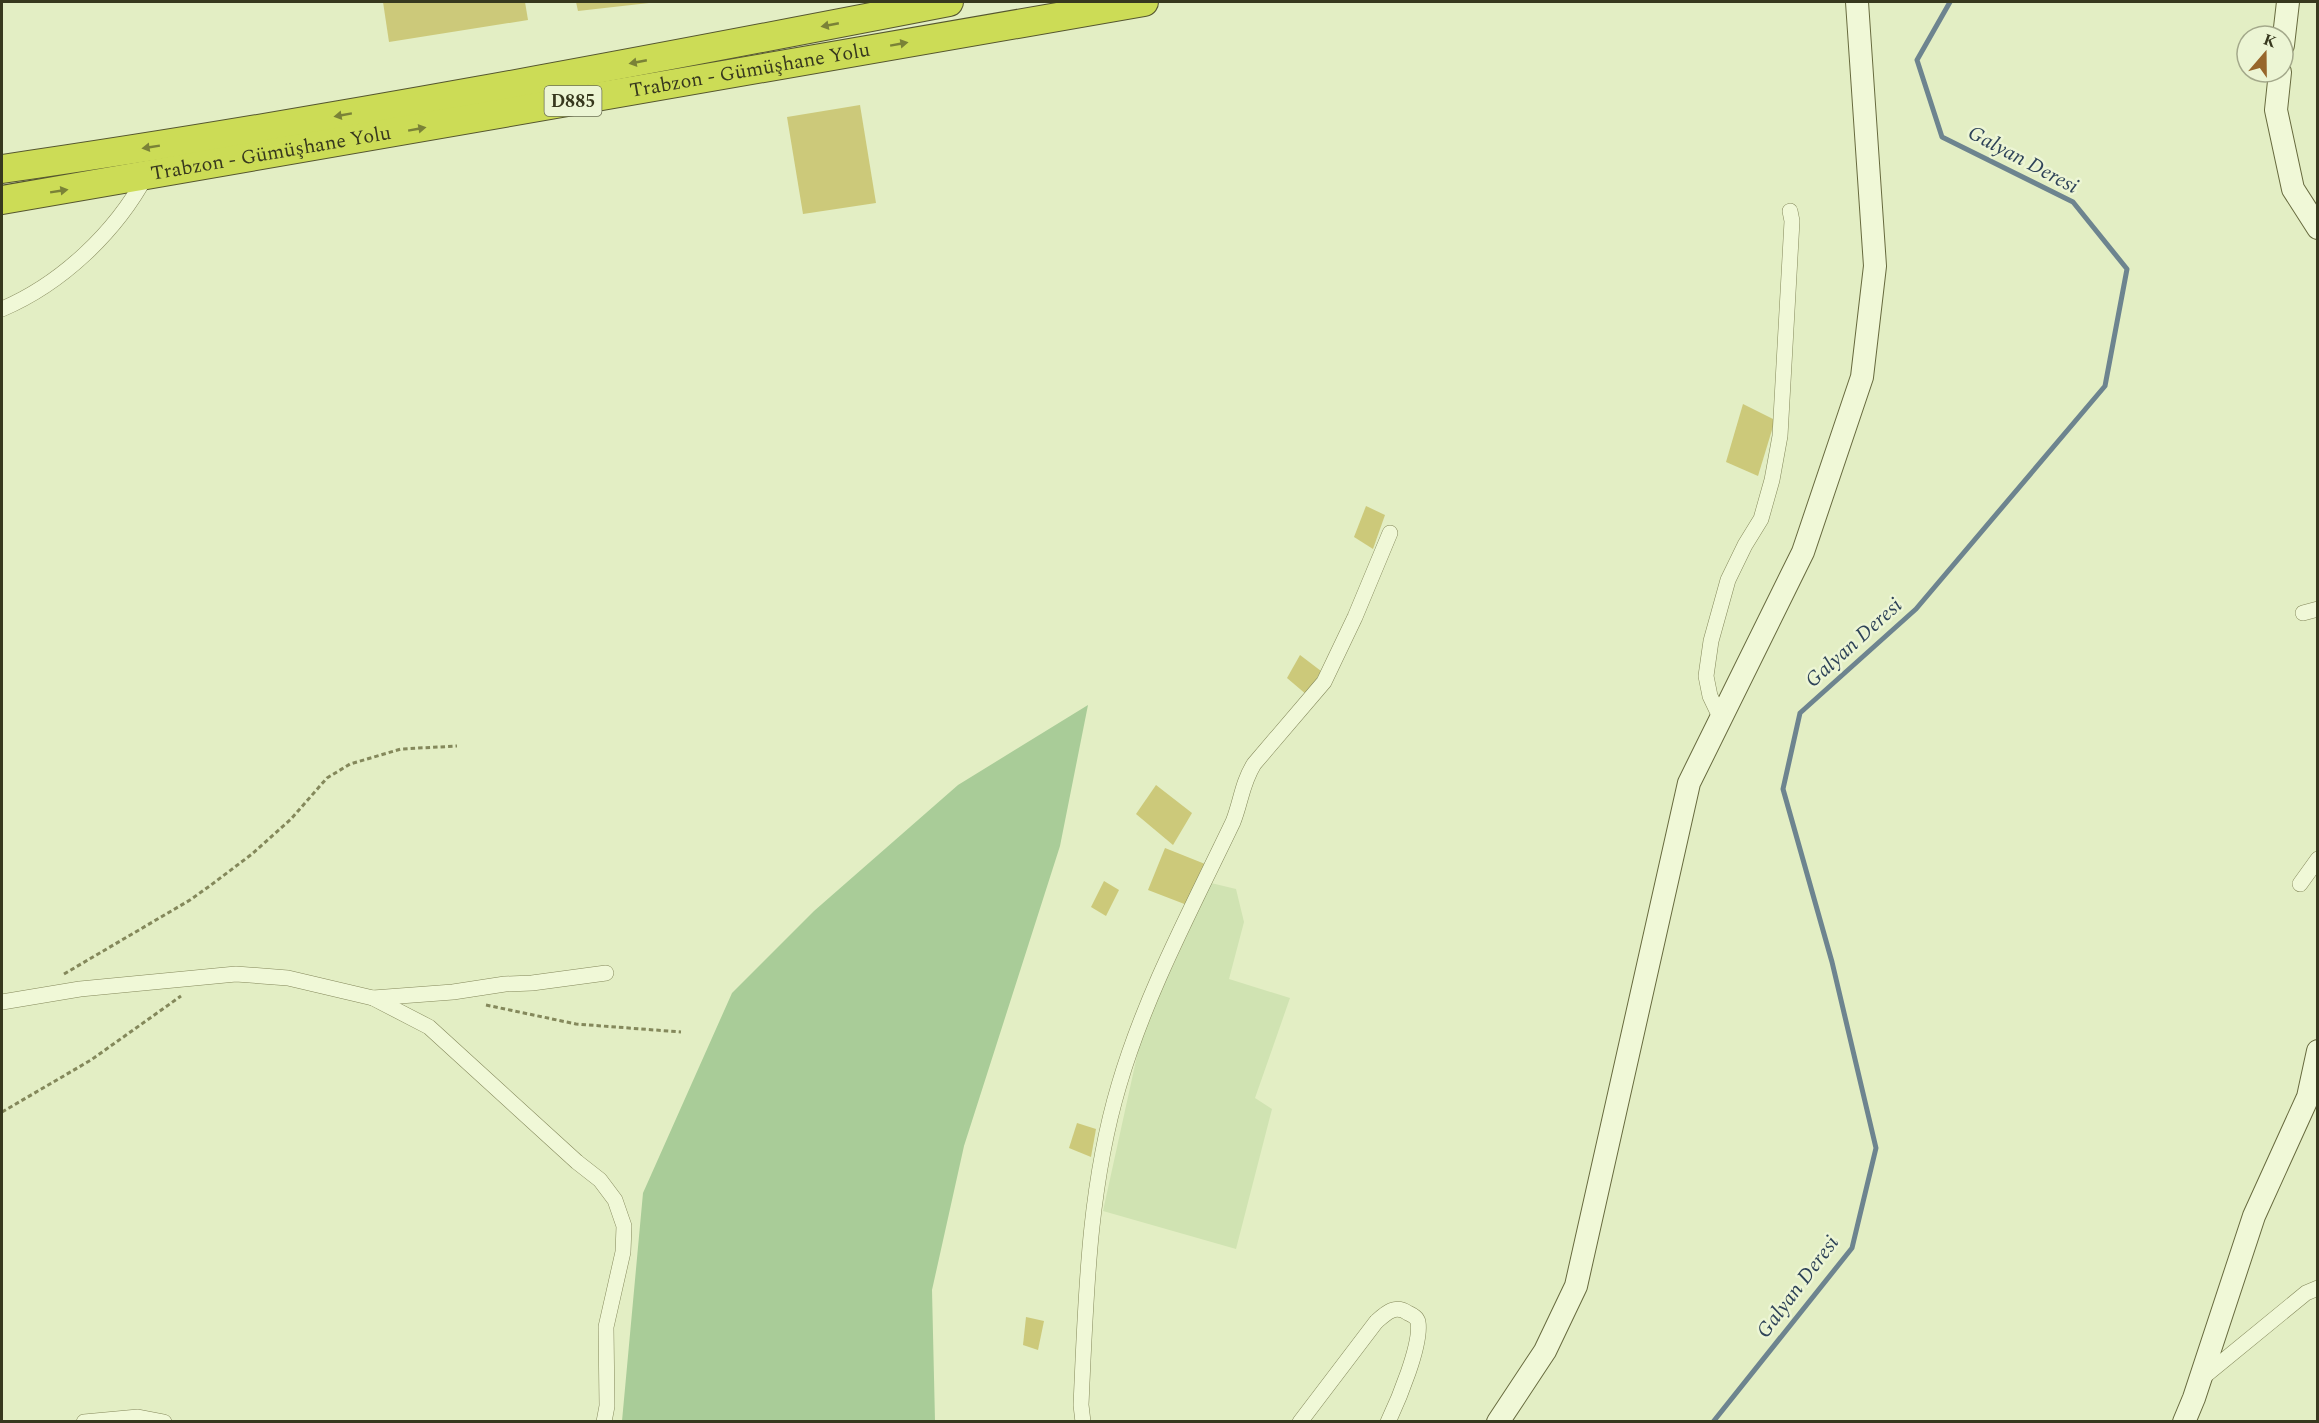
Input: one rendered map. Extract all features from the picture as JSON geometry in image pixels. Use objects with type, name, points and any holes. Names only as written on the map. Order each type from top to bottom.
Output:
[{"type":"highway","name":"Trabzon - Gümüşhane Yolu","points":[[2,169],[262,129],[481,91],[949,2]]},
{"type":"highway","name":"Trabzon - Gümüşhane Yolu","points":[[2,200],[1144,2]]},
{"type":"street","points":[[1498,1422],[1545,1351],[1576,1286],[1689,783],[1803,552],[1862,377],[1875,266],[1857,2]]},
{"type":"street","points":[[2285,24],[2288,2]]},
{"type":"street","points":[[2279,84],[2276,110],[2293,189],[2318,228]]},
{"type":"street","points":[[2,309],[38,289],[80,258],[118,219],[134,198],[146,176]]},
{"type":"street","points":[[1721,719],[1710,696],[1706,676],[1711,641],[1728,580],[1761,519],[1772,480],[1780,436],[1792,221],[1790,211]]},
{"type":"street","points":[[1083,1422],[1081,1405],[1090,1239],[1108,1126],[1142,1015],[1233,822],[1240,804],[1245,779],[1254,764],[1282,734],[1324,682],[1368,588],[1390,533]]},
{"type":"street","points":[[2300,884],[2318,859]]},
{"type":"street","points":[[373,998],[453,992],[505,984],[532,984],[606,973]]},
{"type":"street","points":[[2,1002],[80,989],[236,974],[288,978],[373,998],[429,1027],[577,1162],[600,1180],[615,1200],[624,1226],[622,1252],[606,1327],[607,1406],[604,1422]]},
{"type":"street","points":[[2184,1422],[2201,1378],[2254,1216],[2308,1097],[2318,1051]]},
{"type":"street","points":[[2201,1378],[2306,1293],[2318,1288]]},
{"type":"street","points":[[1300,1422],[1376,1322],[1389,1310],[1403,1309],[1415,1317],[1418,1322],[1417,1335],[1405,1385],[1388,1422]]},
{"type":"street","points":[[84,1422],[138,1417],[164,1422]]},
{"type":"path","points":[[56,978],[190,900],[211,885],[252,854],[291,819],[327,778],[350,764],[401,749],[457,746]]},
{"type":"path","points":[[2,1112],[91,1060],[209,976]]},
{"type":"path","points":[[484,1005],[576,1023],[681,1032]]},
{"type":"green space","points":[[1088,705],[1060,846],[964,1146],[932,1290],[935,1421],[622,1421],[643,1193],[732,993],[814,911],[958,785]]},
{"type":"green space","points":[[1211,883],[1236,889],[1244,922],[1229,979],[1290,998],[1255,1098],[1272,1109],[1236,1249],[1103,1211],[1142,1033]]},
{"type":"building","points":[[383,2],[525,2],[528,20],[389,42]]},
{"type":"building","points":[[576,2],[649,2],[649,3],[578,11]]},
{"type":"building","points":[[860,105],[876,203],[803,214],[787,117]]},
{"type":"building","points":[[1743,404],[1775,420],[1758,476],[1726,462]]},
{"type":"building","points":[[1366,506],[1385,515],[1373,549],[1354,537]]},
{"type":"building","points":[[1300,655],[1321,671],[1307,695],[1287,678]]},
{"type":"building","points":[[1156,785],[1192,813],[1173,845],[1136,814]]},
{"type":"building","points":[[1165,848],[1205,864],[1187,905],[1148,890]]},
{"type":"building","points":[[1104,881],[1119,890],[1106,916],[1091,907]]},
{"type":"building","points":[[1077,1123],[1096,1129],[1091,1157],[1069,1148]]},
{"type":"building","points":[[1026,1317],[1044,1321],[1038,1350],[1023,1345]]},
{"type":"waterway","name":"Galyan Deresi","points":[[1713,1422],[1852,1248],[1876,1148],[1832,962],[1783,789],[1800,713],[1916,609],[2105,386],[2127,269],[2073,202],[1942,137],[1917,60],[1950,2]]}]
